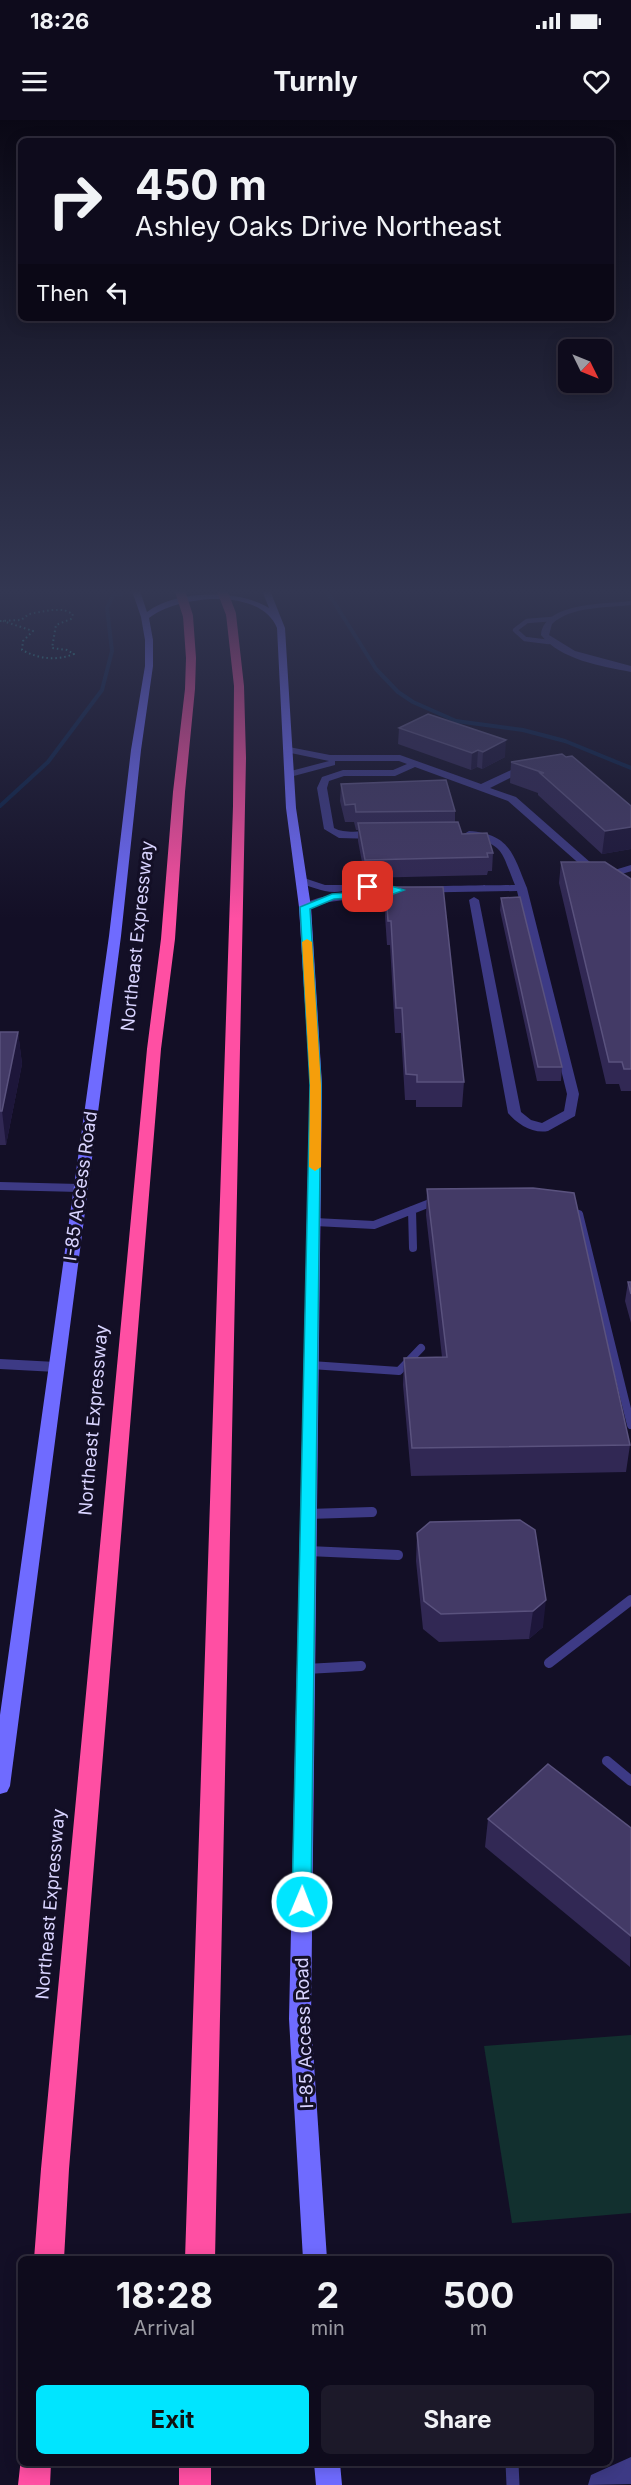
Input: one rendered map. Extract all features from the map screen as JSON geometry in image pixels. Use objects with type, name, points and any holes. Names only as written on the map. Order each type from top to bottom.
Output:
[{"type":"highway","name":"Northeast Expressway","points":[[49,2256],[150,1096],[168,939],[179,792],[189,698]]},
{"type":"highway","points":[[200,2256],[239,806],[240,698]]},
{"type":"highway","points":[[34,2485],[35,2466]]},
{"type":"highway","points":[[195,2466],[195,2485]]},
{"type":"main road","name":"I-85 Access Road","points":[[0,1786],[79,1188],[116,936],[136,750],[144,698]]},
{"type":"main road","name":"I-85 Access Road","points":[[286,698],[291,808],[305,907],[316,1085],[300,2019],[315,2256]]},
{"type":"main road","points":[[327,2466],[329,2485]]},
{"type":"street","points":[[289,750],[317,757],[352,760],[360,769],[374,768],[381,760],[409,763],[512,800],[528,810],[583,864],[602,877],[631,891]]},
{"type":"street","points":[[290,774],[318,765],[352,760]]},
{"type":"street","points":[[382,836],[339,835],[329,829],[322,788],[325,778],[343,773],[395,772],[409,763]]},
{"type":"street","points":[[481,788],[529,766]]},
{"type":"street","points":[[460,834],[483,834],[494,837],[501,843],[522,888],[573,1094],[570,1113],[543,1128],[526,1123],[515,1113],[474,900]]},
{"type":"street","points":[[301,880],[324,888],[388,893],[399,890],[522,888]]},
{"type":"street","points":[[305,907],[321,899],[341,896],[354,900],[362,898],[358,891]]},
{"type":"street","points":[[0,1186],[79,1188]]},
{"type":"street","points":[[0,1364],[56,1366]]},
{"type":"street","points":[[601,2485],[631,2470]]},
{"type":"lane","points":[[602,877],[631,868]]},
{"type":"lane","points":[[315,1222],[374,1226],[441,1197]]},
{"type":"lane","points":[[412,1210],[413,1248]]},
{"type":"lane","points":[[556,1211],[579,1214],[631,1425]]},
{"type":"lane","points":[[311,1365],[399,1371],[421,1348]]},
{"type":"lane","points":[[308,1514],[372,1512]]},
{"type":"lane","points":[[308,1551],[398,1555]]},
{"type":"lane","points":[[549,1663],[631,1600]]},
{"type":"lane","points":[[306,1669],[361,1666]]},
{"type":"lane","points":[[607,1761],[631,1781]]},
{"type":"lane","points":[[512,2466],[513,2485]]},
{"type":"green space","points":[[631,2035],[631,2213],[512,2223],[484,2046]]},
{"type":"building","points":[[428,714],[506,740],[483,752],[478,750],[472,753],[399,728]]},
{"type":"building","points":[[562,754],[566,757],[572,756],[631,806],[631,827],[605,831],[540,773],[544,773],[511,762]]},
{"type":"building","points":[[446,780],[455,811],[356,812],[355,804],[345,805],[341,784]]},
{"type":"building","points":[[458,822],[462,834],[487,833],[493,853],[487,853],[488,857],[365,860],[358,823]]},
{"type":"building","points":[[561,862],[605,862],[631,879],[631,1069],[624,1069],[622,1062],[609,1062]]},
{"type":"building","points":[[392,887],[443,887],[464,1082],[417,1082],[417,1075],[406,1074],[402,1008],[396,1008],[391,921],[388,921],[386,892],[393,892]]},
{"type":"building","points":[[520,897],[562,1067],[538,1067],[501,898]]},
{"type":"building","points":[[0,1032],[18,1032],[2,1111],[0,1111]]},
{"type":"building","points":[[533,1188],[574,1193],[630,1445],[412,1448],[404,1358],[447,1357],[427,1189]]},
{"type":"building","points":[[520,1520],[535,1530],[546,1600],[533,1611],[441,1614],[424,1601],[417,1533],[430,1522]]},
{"type":"building","points":[[548,1764],[631,1828],[631,1936],[488,1819]]},
{"type":"waterway","points":[[0,806],[48,762],[96,698]]},
{"type":"waterway","points":[[408,698],[456,721],[523,730],[565,741],[631,768]]},
{"type":"slow traffic","points":[[307,942],[316,1085],[315,1167]]},
{"type":"route","points":[[302,1902],[316,1085],[305,907],[321,899],[332,897],[388,893],[399,890],[385,886],[368,887]]}]
